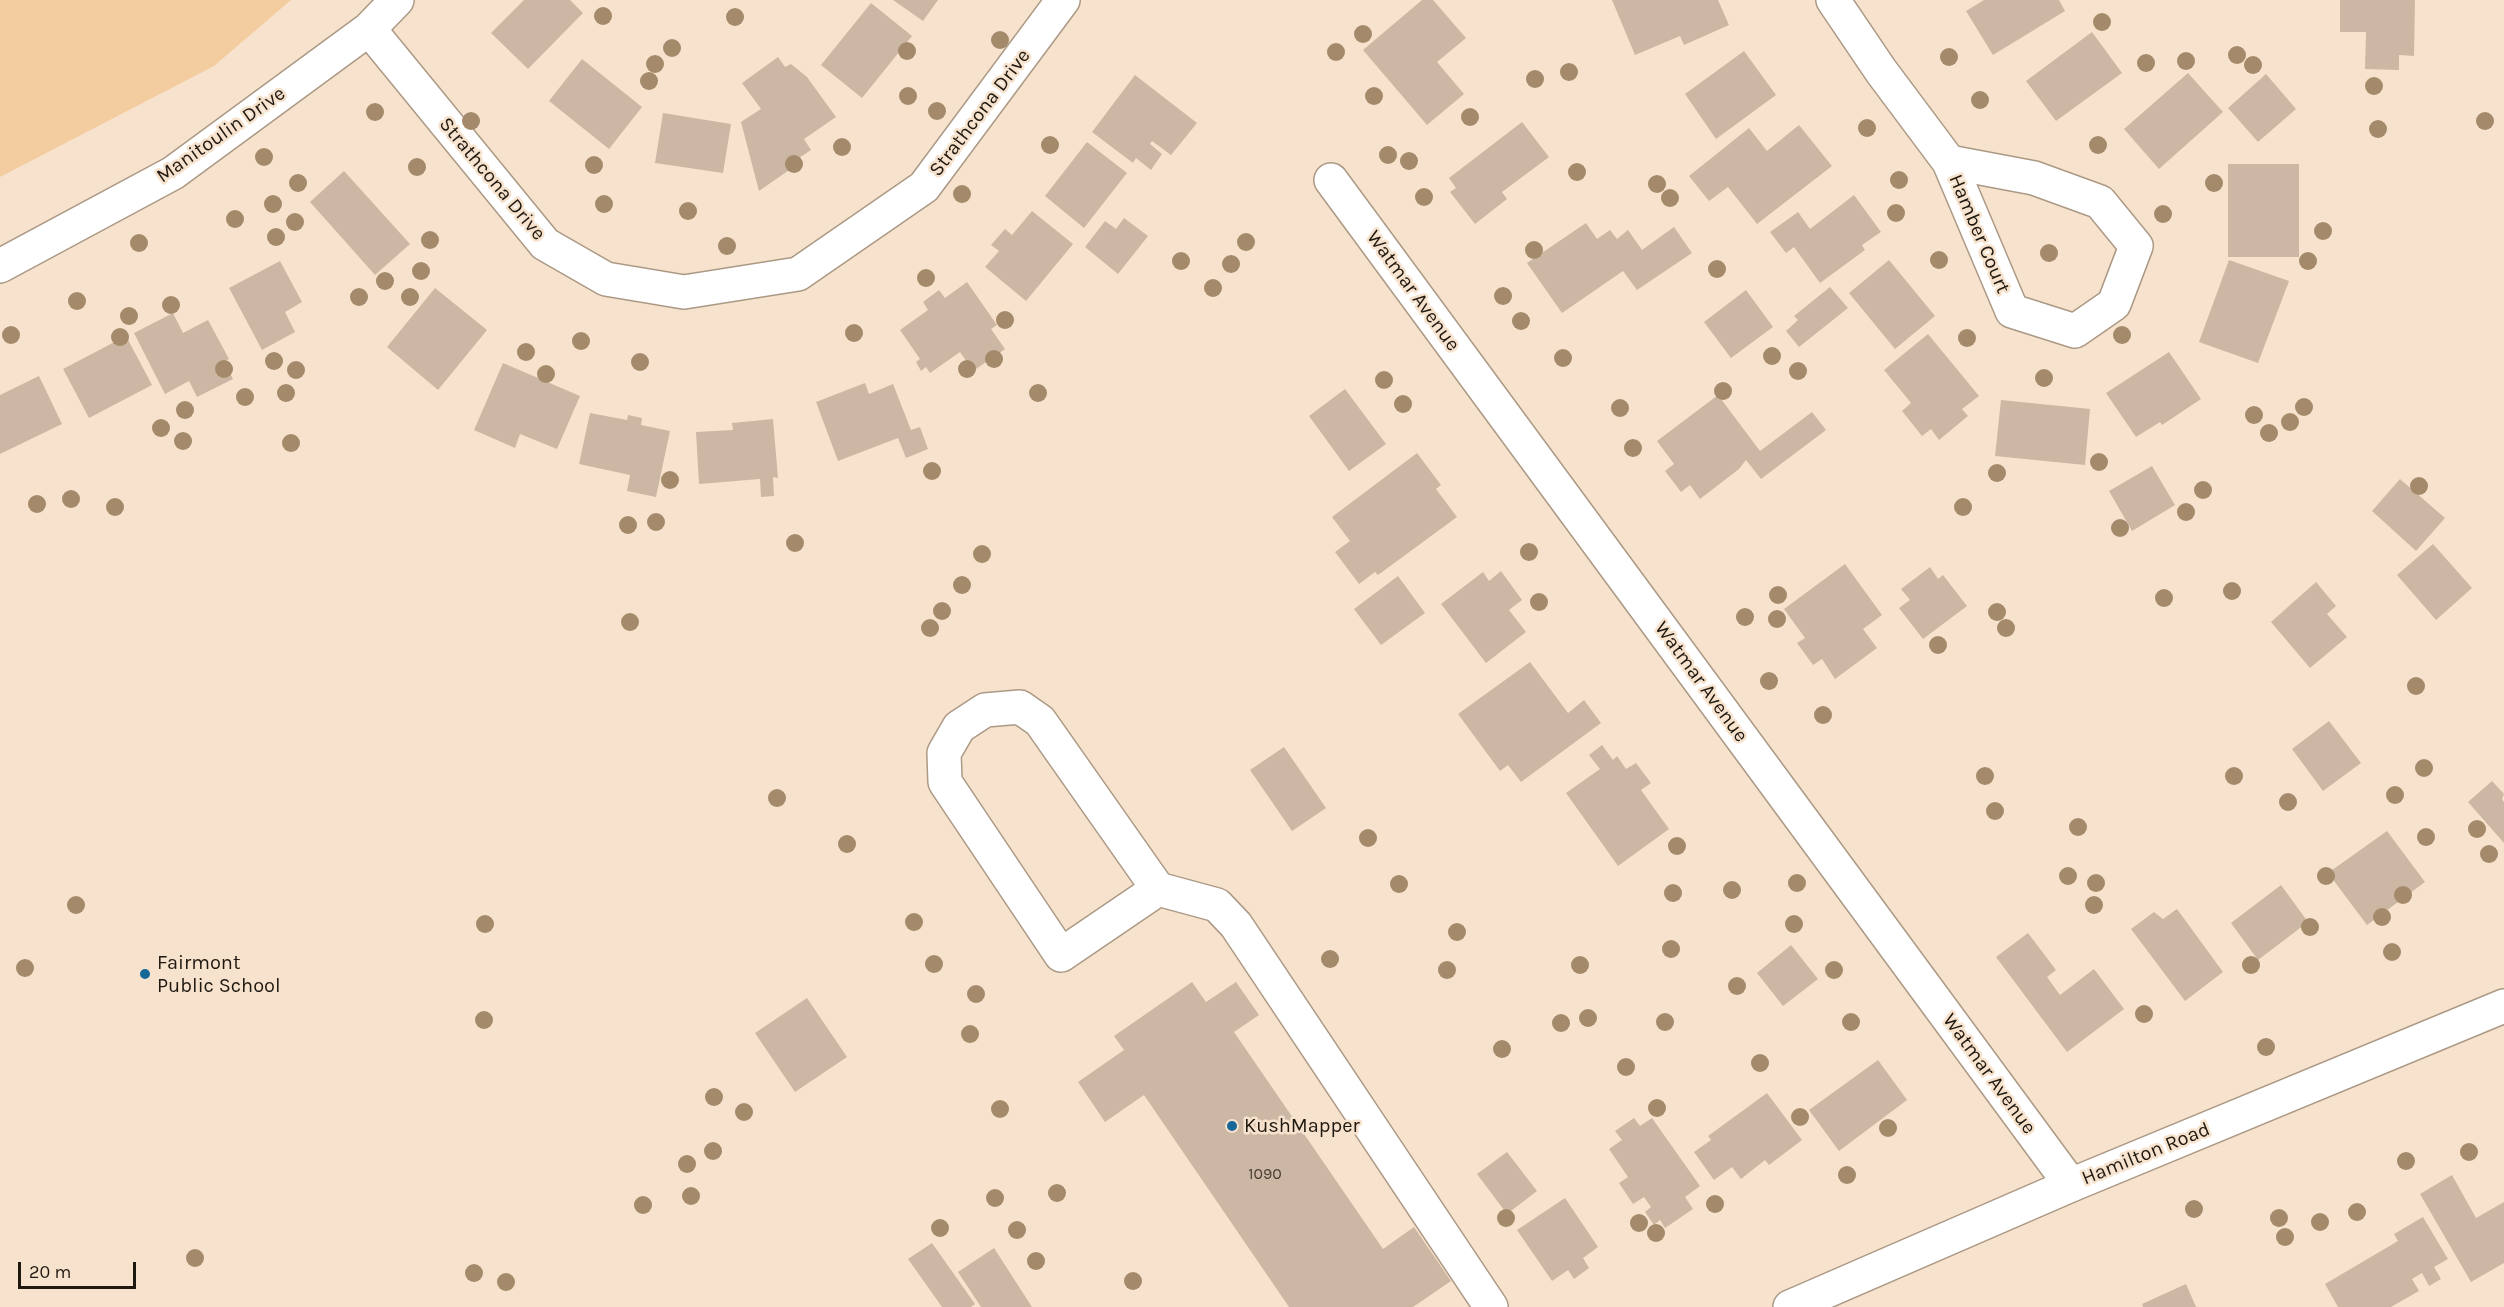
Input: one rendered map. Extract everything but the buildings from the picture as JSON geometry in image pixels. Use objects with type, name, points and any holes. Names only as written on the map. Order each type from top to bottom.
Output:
[{"type":"street","name":"Manitoulin Drive","points":[[0,266],[173,172],[369,29],[397,0]]},
{"type":"street","name":"Strathcona Drive","points":[[369,29],[545,244],[606,279],[684,292],[798,274],[924,187],[1063,0]]},
{"type":"street","name":"Hamber Court","points":[[1833,0],[1949,162],[2012,311],[2075,331],[2114,304],[2136,246],[2100,202],[2034,178],[1949,162]]},
{"type":"street","name":"Watmar Avenue","points":[[1331,180],[2071,1185]]},
{"type":"street","points":[[1158,889],[1060,955],[945,782],[944,753],[959,727],[985,710],[1020,707],[1040,721],[1158,889],[1217,905],[1236,925],[1491,1307]]},
{"type":"street","name":"Hamilton Road","points":[[1790,1307],[2071,1185],[2504,1006]]},
{"type":"shaded area","points":[[0,0],[291,0],[214,66],[0,177]]},
{"type":"place","name":"Fairmont Public School","points":[[145,974]]},
{"type":"place","name":"KushMapper","points":[[1232,1126]]}]
